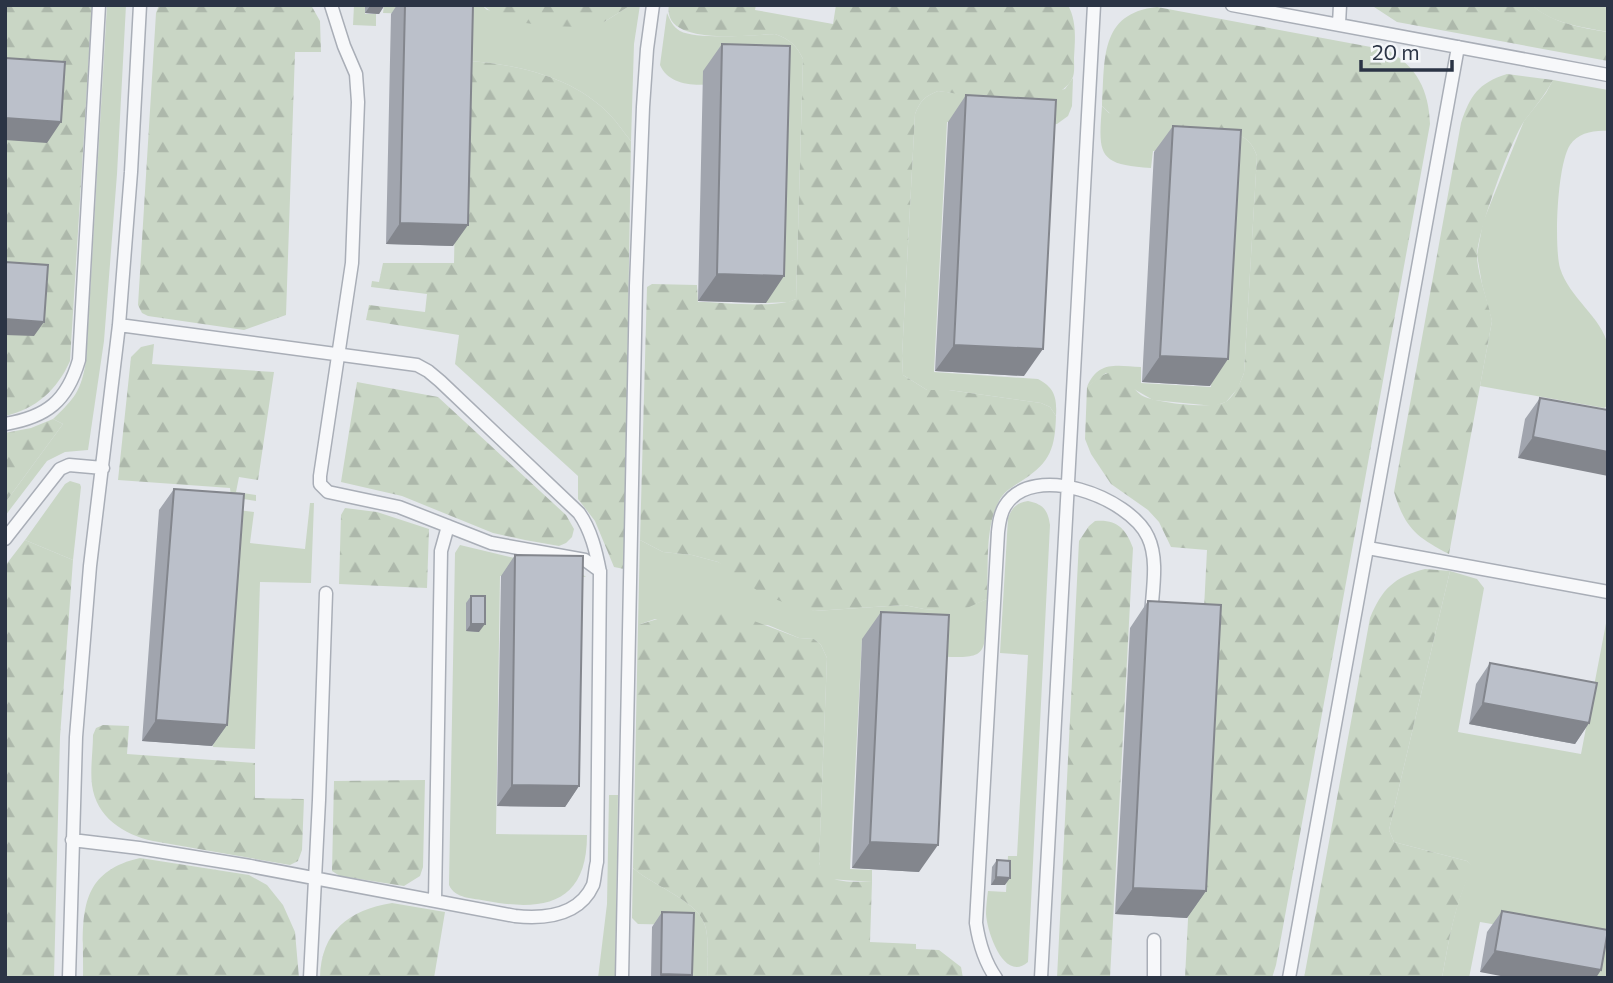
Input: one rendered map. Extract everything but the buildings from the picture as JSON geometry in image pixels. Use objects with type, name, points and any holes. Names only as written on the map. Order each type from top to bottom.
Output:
[{"type":"lane","points":[[5,424],[28,420],[46,410],[70,388],[79,360],[99,5]]},
{"type":"lane","points":[[69,978],[76,737],[90,566],[119,325],[140,5]]},
{"type":"lane","points":[[331,5],[356,74],[358,102],[352,263],[320,476],[323,489],[334,494],[399,507],[491,543],[585,561],[600,572]]},
{"type":"lane","points":[[622,978],[636,286],[643,107],[653,5]]},
{"type":"lane","points":[[1041,978],[1094,5]]},
{"type":"lane","points":[[1232,5],[1608,75]]},
{"type":"lane","points":[[1339,24],[1340,5]]},
{"type":"lane","points":[[1289,978],[1458,47]]},
{"type":"lane","points":[[72,840],[139,848],[538,919],[557,916],[570,909],[593,885],[598,837],[600,572],[594,546],[579,513],[428,371],[417,365],[119,325]]},
{"type":"lane","points":[[5,539],[60,469],[69,465],[103,468]]},
{"type":"lane","points":[[996,978],[988,966],[979,942],[976,923],[998,532],[1005,505],[1016,495],[1033,488],[1068,486],[1107,498],[1139,521],[1149,538],[1154,555],[1150,621]]},
{"type":"lane","points":[[435,901],[441,551],[448,526]]},
{"type":"lane","points":[[1368,548],[1608,592]]},
{"type":"lane","points":[[310,978],[326,593]]},
{"type":"lane","points":[[1154,940],[1154,978]]},
{"type":"green space","points":[[5,5],[92,5],[70,361],[59,381],[44,397],[26,409],[5,416]]},
{"type":"green space","points":[[107,5],[126,5],[104,341],[88,450],[65,452],[47,461],[5,516],[5,503],[63,424],[53,419],[76,393],[86,361]]},
{"type":"green space","points":[[159,5],[311,5],[320,21],[321,52],[295,52],[286,315],[244,330],[148,316],[142,313],[138,305],[156,13]]},
{"type":"green space","points":[[354,5],[365,5],[365,14],[376,14],[376,26],[353,25]]},
{"type":"green space","points":[[384,5],[482,5],[487,10],[604,22],[631,5],[640,5],[634,44],[631,141],[596,102],[564,83],[527,70],[471,61],[459,15],[383,13]]},
{"type":"green space","points":[[482,5],[631,5],[604,22],[580,27],[503,20]]},
{"type":"green space","points":[[669,5],[756,5],[755,10],[833,24],[836,5],[1068,5],[1075,31],[1074,72],[1072,79],[1062,90],[1048,96],[1010,100],[938,91],[923,99],[915,114],[903,375],[927,390],[949,390],[1041,403],[1050,407],[1056,416],[1050,453],[1040,467],[1004,494],[994,512],[989,536],[987,599],[958,612],[904,605],[814,611],[798,608],[762,594],[718,562],[692,555],[663,552],[640,540],[647,287],[652,284],[697,285],[698,302],[776,304],[796,299],[803,59],[792,44],[775,34],[710,36],[692,33],[679,27],[670,18]]},
{"type":"green space","points":[[1371,5],[1532,5],[1558,20],[1608,32],[1608,61],[1397,22]]},
{"type":"green space","points":[[1532,5],[1608,5],[1608,32],[1558,21]]},
{"type":"green space","points":[[1157,7],[1387,50],[1414,72],[1424,90],[1429,112],[1430,124],[1272,978],[1185,978],[1207,550],[1171,547],[1159,522],[1148,510],[1111,484],[1091,454],[1085,439],[1087,387],[1104,375],[1112,372],[1120,375],[1141,395],[1148,398],[1171,403],[1211,405],[1227,401],[1244,373],[1257,156],[1253,147],[1245,138],[1232,133],[1118,121],[1102,106],[1105,56],[1115,29],[1124,19],[1138,11]]},
{"type":"green space","points":[[667,13],[675,27],[688,34],[775,34],[792,44],[803,59],[796,299],[766,303],[772,72],[728,82],[695,85],[668,76],[660,65]]},
{"type":"green space","points":[[471,61],[527,70],[564,83],[596,102],[631,141],[624,569],[614,567],[595,521],[578,499],[578,476],[455,364],[459,335],[366,320],[369,305],[425,312],[427,294],[371,287],[372,281],[379,282],[383,263],[454,263],[458,66]]},
{"type":"green space","points":[[1507,74],[1553,80],[1525,120],[1511,146],[1478,246],[1478,266],[1492,321],[1449,554],[1413,530],[1394,492],[1461,123],[1476,92],[1482,86]]},
{"type":"green space","points":[[1073,78],[1072,106],[1068,116],[1057,124],[1038,126],[947,122],[934,372],[1038,379],[1054,394],[1056,416],[1050,407],[1041,403],[949,390],[927,390],[903,375],[902,356],[917,109],[924,100],[938,91],[1014,100],[1065,89]]},
{"type":"green space","points":[[1553,80],[1608,90],[1608,131],[1582,135],[1573,141],[1566,155],[1557,225],[1558,257],[1564,279],[1599,326],[1608,346],[1608,405],[1604,408],[1480,386],[1492,321],[1477,255],[1483,222],[1524,121]]},
{"type":"green space","points":[[1102,106],[1109,113],[1232,133],[1248,141],[1255,151],[1257,156],[1244,373],[1238,388],[1226,402],[1214,406],[1153,400],[1106,373],[1087,387],[1097,372],[1109,366],[1116,366],[1141,367],[1141,383],[1211,387],[1223,155],[1153,151],[1151,168],[1120,164],[1105,154],[1102,146]]},
{"type":"green space","points":[[154,344],[152,364],[274,372],[258,480],[239,477],[236,492],[256,495],[256,501],[231,497],[230,488],[118,480],[131,357],[141,347]]},
{"type":"green space","points":[[357,382],[438,397],[566,515],[574,529],[572,537],[559,546],[493,533],[402,496],[341,482]]},
{"type":"green space","points":[[53,419],[63,424],[5,503],[5,433],[31,428]]},
{"type":"green space","points":[[70,481],[80,484],[81,487],[73,560],[25,540],[65,484]]},
{"type":"green space","points":[[1028,501],[1044,508],[1050,525],[1028,962],[1019,967],[1011,966],[998,953],[986,911],[988,891],[1006,892],[1008,856],[1017,856],[1028,655],[1000,653],[1008,518],[1015,506]]},
{"type":"green space","points":[[310,503],[314,503],[311,583],[260,582],[255,749],[213,747],[230,509],[254,512],[250,543],[305,549]]},
{"type":"green space","points":[[345,508],[377,512],[429,529],[427,588],[339,584],[341,515]]},
{"type":"green space","points":[[1095,521],[1109,522],[1120,527],[1133,548],[1110,978],[1057,978],[1079,541]]},
{"type":"green space","points":[[25,540],[73,560],[60,737],[54,978],[5,978],[5,566]]},
{"type":"green space","points":[[640,540],[663,552],[692,555],[718,562],[814,611],[904,605],[958,611],[987,599],[984,644],[981,651],[974,655],[930,656],[930,641],[862,639],[850,869],[872,870],[872,882],[829,879],[821,870],[819,862],[827,658],[821,645],[814,639],[799,638],[768,625],[655,619],[638,625]]},
{"type":"green space","points":[[460,545],[586,577],[500,576],[496,834],[587,835],[580,876],[571,889],[559,898],[544,903],[508,904],[470,898],[456,893],[449,885],[455,553]]},
{"type":"green space","points":[[1425,569],[1450,571],[1389,830],[1394,842],[1467,861],[1473,867],[1457,907],[1442,978],[1304,978],[1370,618],[1379,599],[1390,586],[1405,576]]},
{"type":"green space","points":[[1450,571],[1477,579],[1484,588],[1458,732],[1581,754],[1608,613],[1608,978],[1597,978],[1604,943],[1480,922],[1469,978],[1442,978],[1457,907],[1472,867],[1467,861],[1394,842],[1389,830]]},
{"type":"green space","points":[[705,611],[738,615],[799,638],[814,639],[821,645],[827,658],[819,862],[822,870],[840,881],[872,882],[870,942],[916,944],[916,949],[939,950],[961,967],[963,978],[708,978],[707,935],[702,919],[686,902],[633,868],[638,625],[677,613]]},
{"type":"green space","points":[[103,725],[129,726],[127,754],[255,763],[255,798],[304,799],[302,850],[298,861],[290,865],[153,841],[132,834],[113,823],[99,806],[92,785],[93,735],[96,728]]},
{"type":"green space","points":[[425,780],[423,867],[420,876],[404,886],[340,876],[332,871],[334,781]]},
{"type":"green space","points":[[609,795],[618,795],[615,978],[598,978],[607,904]]},
{"type":"green space","points":[[140,858],[249,875],[267,885],[283,905],[295,932],[299,978],[83,978],[84,920],[93,888],[103,875],[118,865]]},
{"type":"green space","points":[[633,868],[686,902],[702,919],[707,935],[708,978],[686,978],[687,925],[638,924],[632,918]]},
{"type":"green space","points":[[392,903],[445,912],[434,978],[320,978],[326,947],[340,926],[363,911]]}]
